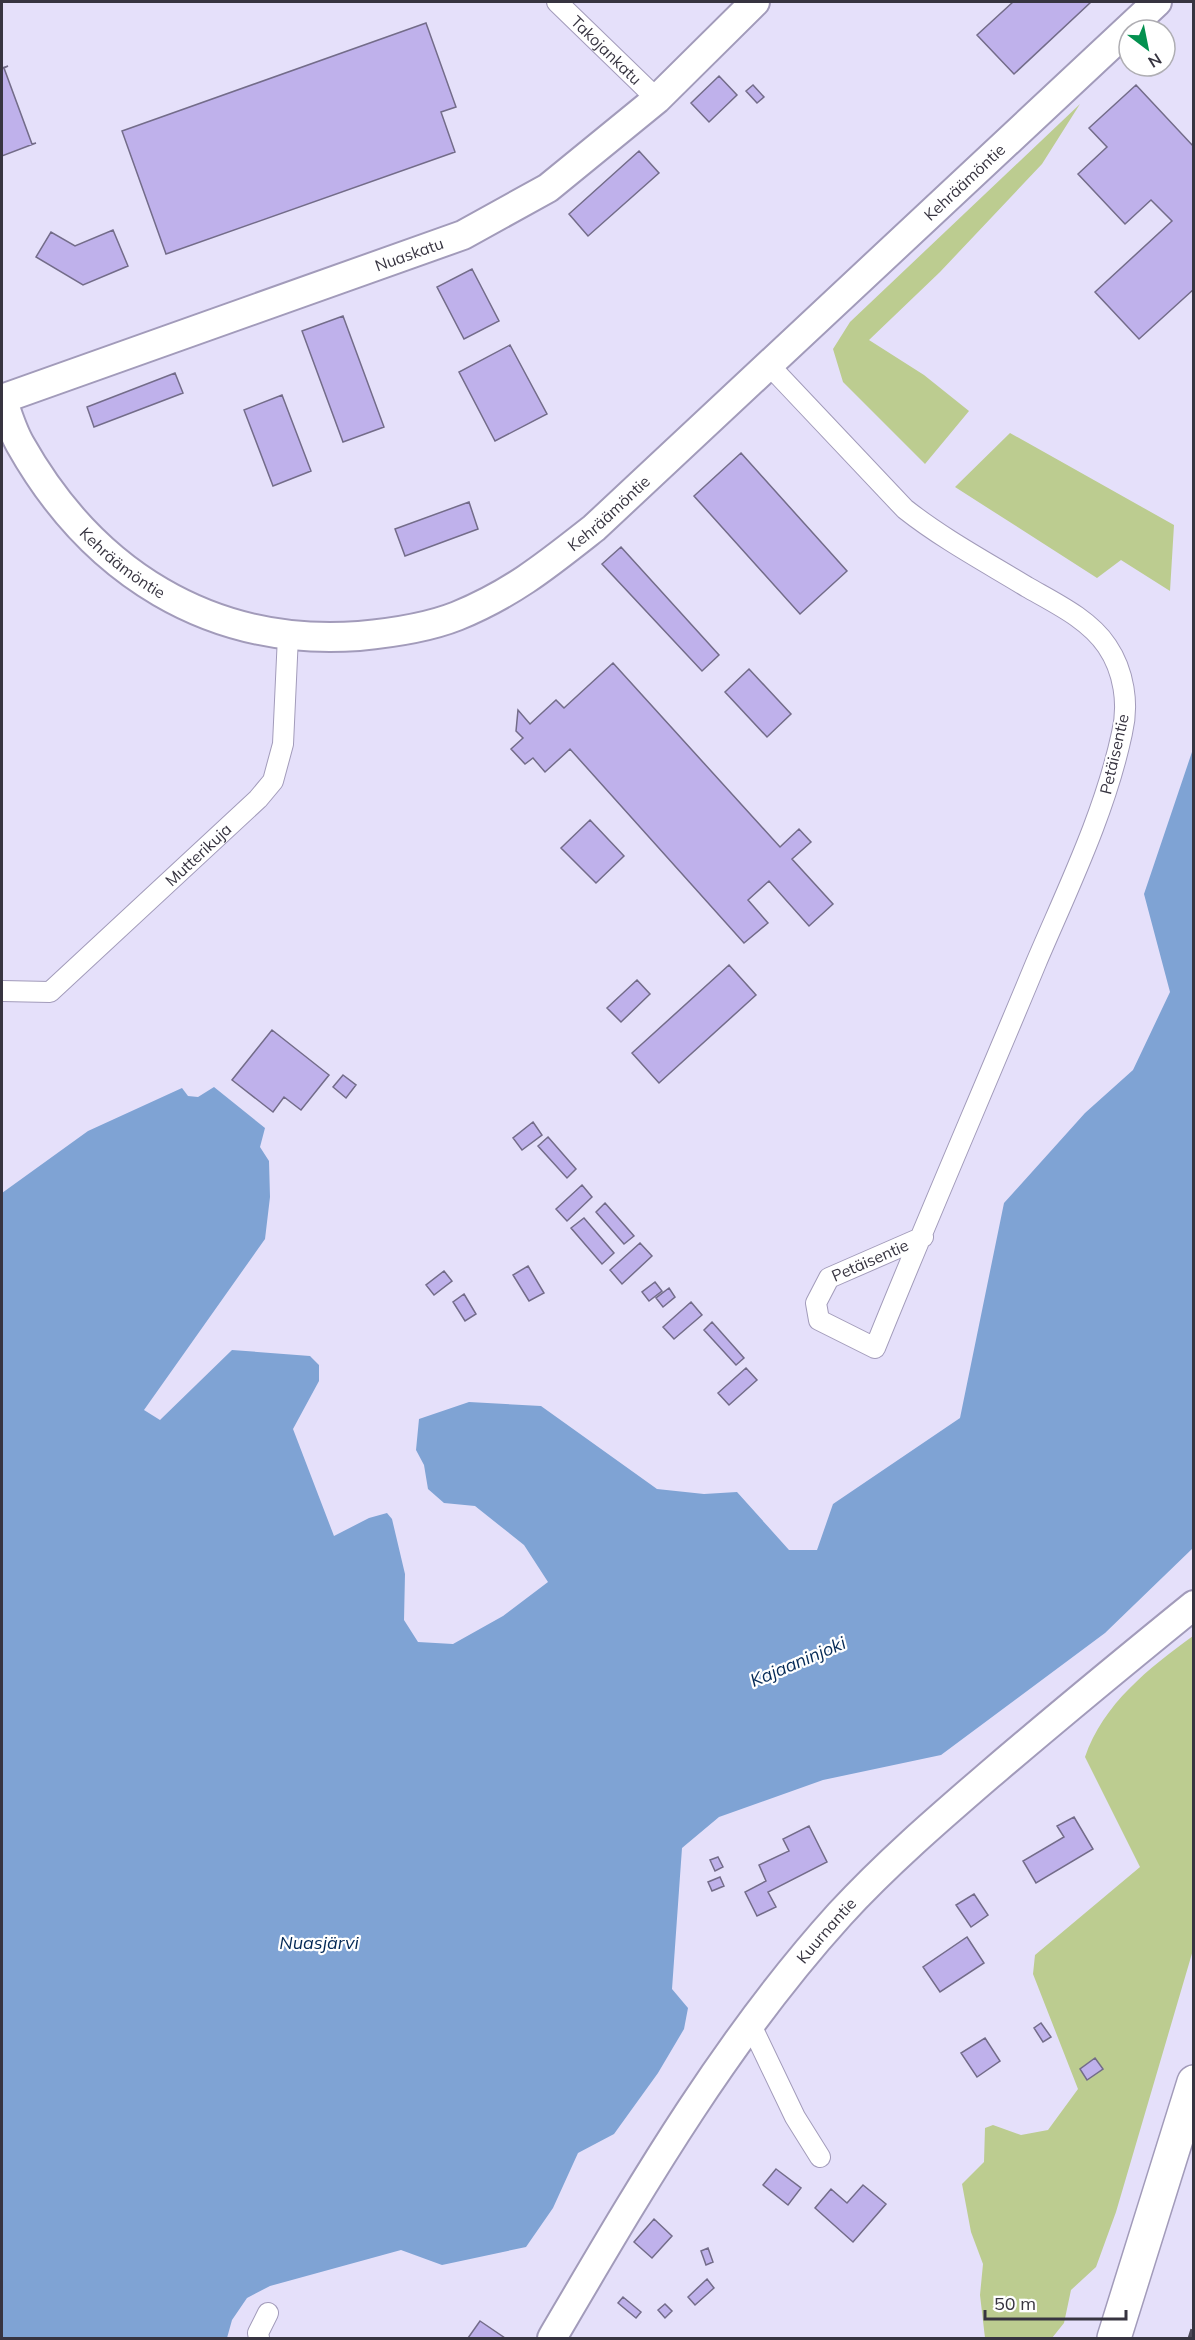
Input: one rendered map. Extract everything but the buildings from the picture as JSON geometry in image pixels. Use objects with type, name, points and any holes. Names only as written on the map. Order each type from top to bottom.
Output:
[{"type":"highway","points":[[1114,2338],[1194,2082]]},
{"type":"street","name":"Takojankatu","points":[[557,2],[657,99]]},
{"type":"street","name":"Nuaskatu","points":[[2,399],[463,235],[548,188],[657,99],[755,2]]},
{"type":"street","name":"Kehräämöntie","points":[[2,399],[18,442],[67,516],[108,557],[157,592],[230,624],[288,636],[335,638],[388,633],[454,617],[523,584],[594,528],[1157,2]]},
{"type":"street","name":"Petäisentie","points":[[769,365],[905,509],[930,530],[1062,607],[1091,627],[1107,646],[1121,673],[1125,704],[1123,732],[1098,815],[923,1237],[875,1348],[819,1320],[816,1303],[829,1278],[923,1237]]},
{"type":"street","name":"Mutterikuja","points":[[2,991],[50,992],[258,800],[273,781],[283,744],[288,636]]},
{"type":"street","name":"Kuurnantie","points":[[552,2338],[637,2193],[698,2097],[750,2024],[839,1916],[920,1834],[1194,1605]]},
{"type":"street","points":[[750,2024],[795,2117],[820,2157]]},
{"type":"street","points":[[259,2338],[258,2333],[268,2313]]},
{"type":"green space","points":[[1080,104],[1042,164],[940,272],[869,340],[924,375],[969,411],[925,464],[843,382],[833,349],[850,322]]},
{"type":"green space","points":[[1010,433],[1174,525],[1170,591],[1121,560],[1097,578],[955,487]]},
{"type":"green space","points":[[1193,1636],[1193,1950],[1116,2212],[1096,2267],[1071,2290],[1064,2323],[1052,2338],[985,2338],[980,2295],[983,2264],[971,2232],[962,2184],[984,2162],[985,2128],[993,2125],[1021,2135],[1048,2130],[1078,2089],[1033,1974],[1035,1955],[1140,1867],[1085,1757],[1103,1720],[1115,1704],[1144,1674]]},
{"type":"water","name":"Nuasjärvi","points":[[1193,749],[1193,1548],[1105,1633],[941,1755],[823,1780],[719,1817],[682,1848],[672,1989],[688,2008],[684,2029],[658,2073],[614,2134],[578,2153],[553,2208],[526,2247],[442,2265],[401,2250],[270,2286],[247,2298],[232,2320],[227,2338],[2,2338],[2,1193],[88,1131],[182,1088],[188,1096],[198,1097],[214,1087],[265,1128],[260,1147],[269,1161],[270,1197],[265,1239],[144,1410],[160,1420],[232,1350],[310,1356],[319,1365],[319,1381],[293,1429],[334,1536],[369,1518],[387,1513],[392,1519],[405,1574],[404,1620],[418,1642],[453,1644],[503,1616],[548,1582],[524,1545],[475,1506],[444,1503],[428,1489],[424,1465],[416,1450],[419,1419],[469,1402],[541,1406],[657,1489],[704,1494],[737,1492],[789,1550],[817,1550],[833,1504],[960,1418],[1004,1203],[1085,1113],[1133,1070],[1170,992],[1144,894]]},
{"type":"railway","points":[[1190,2338],[1194,2325]]},
{"type":"water label","name":"Kajaaninjoki","points":[[798,1662]]}]
